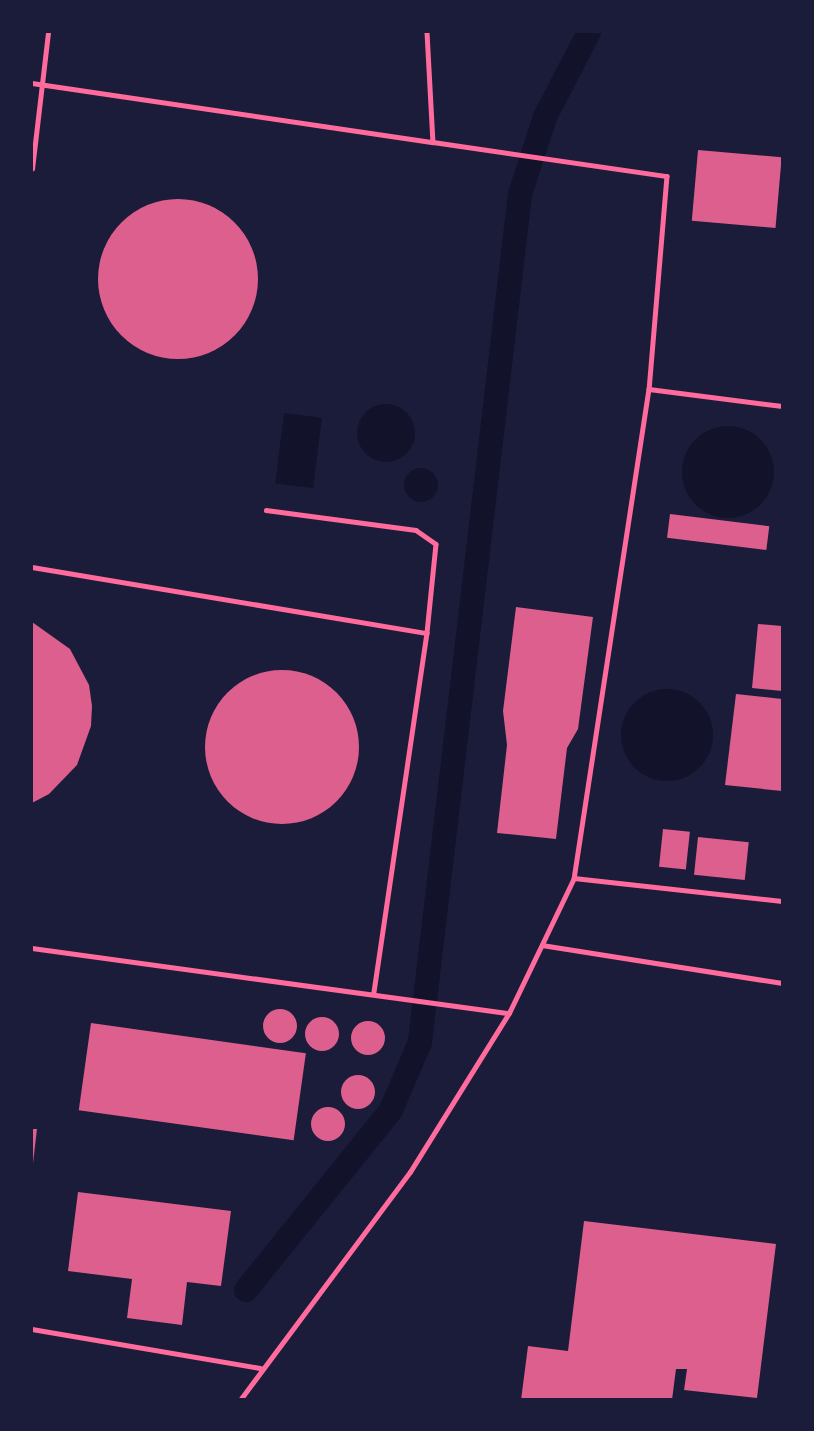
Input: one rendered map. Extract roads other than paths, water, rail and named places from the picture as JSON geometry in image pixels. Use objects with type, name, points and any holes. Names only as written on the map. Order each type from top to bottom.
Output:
[{"type":"lane","points":[[32,169],[48,32]]},
{"type":"lane","points":[[427,32],[434,142]]},
{"type":"lane","points":[[32,83],[434,142],[500,148],[667,176],[649,389],[574,878],[509,1013],[411,1172],[261,1368],[240,1400]]},
{"type":"lane","points":[[649,389],[783,406]]},
{"type":"lane","points":[[266,510],[416,530],[436,544],[427,633],[374,994]]},
{"type":"lane","points":[[32,567],[427,633]]},
{"type":"lane","points":[[574,878],[783,901]]},
{"type":"lane","points":[[542,945],[783,983]]},
{"type":"lane","points":[[32,948],[509,1013]]},
{"type":"lane","points":[[32,1329],[261,1368]]},
{"type":"waterway","points":[[246,1290],[391,1110],[420,1042],[520,194],[545,117],[589,32]]}]
